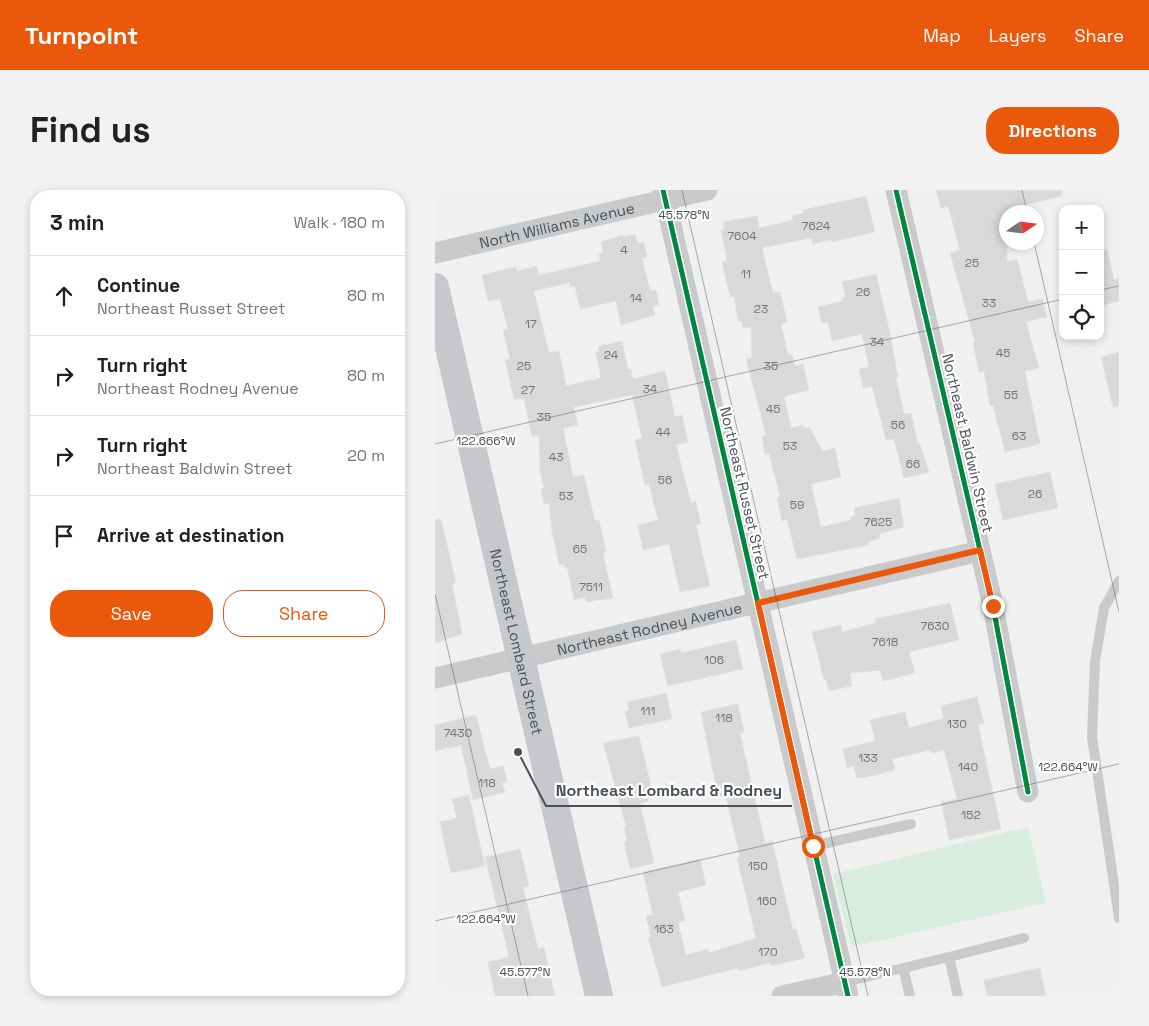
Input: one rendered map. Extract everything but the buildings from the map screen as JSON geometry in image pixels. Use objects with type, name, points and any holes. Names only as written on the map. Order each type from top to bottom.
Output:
[{"type":"main road","name":"Northeast Lombard Street","points":[[435,287],[599,996]]},
{"type":"street","name":"North Williams Avenue","points":[[435,253],[664,195],[707,190]]},
{"type":"street","name":"Northeast Baldwin Street","points":[[896,190],[980,550],[1028,792]]},
{"type":"street","name":"Northeast Russet Street","points":[[664,195],[846,989]]},
{"type":"street","name":"Northeast Rodney Avenue","points":[[435,678],[980,550]]},
{"type":"street","points":[[782,996],[846,989]]},
{"type":"lane","points":[[1119,581],[1104,608],[1095,661],[1092,736],[1119,918]]},
{"type":"lane","points":[[813,846],[911,824]]},
{"type":"lane","points":[[846,989],[903,968],[1024,938]]},
{"type":"lane","points":[[949,957],[958,996]]},
{"type":"lane","points":[[903,968],[910,996]]},
{"type":"green space","points":[[1028,827],[1046,903],[851,947],[833,874]]},
{"type":"cycle path","points":[[663,190],[848,996]]},
{"type":"cycle path","points":[[896,190],[993,606],[1028,792]]},
{"type":"place","name":"Northeast Lombard & Rodney","points":[[518,752]]},
{"type":"route","points":[[813,846],[758,603],[980,550],[993,606]]}]
